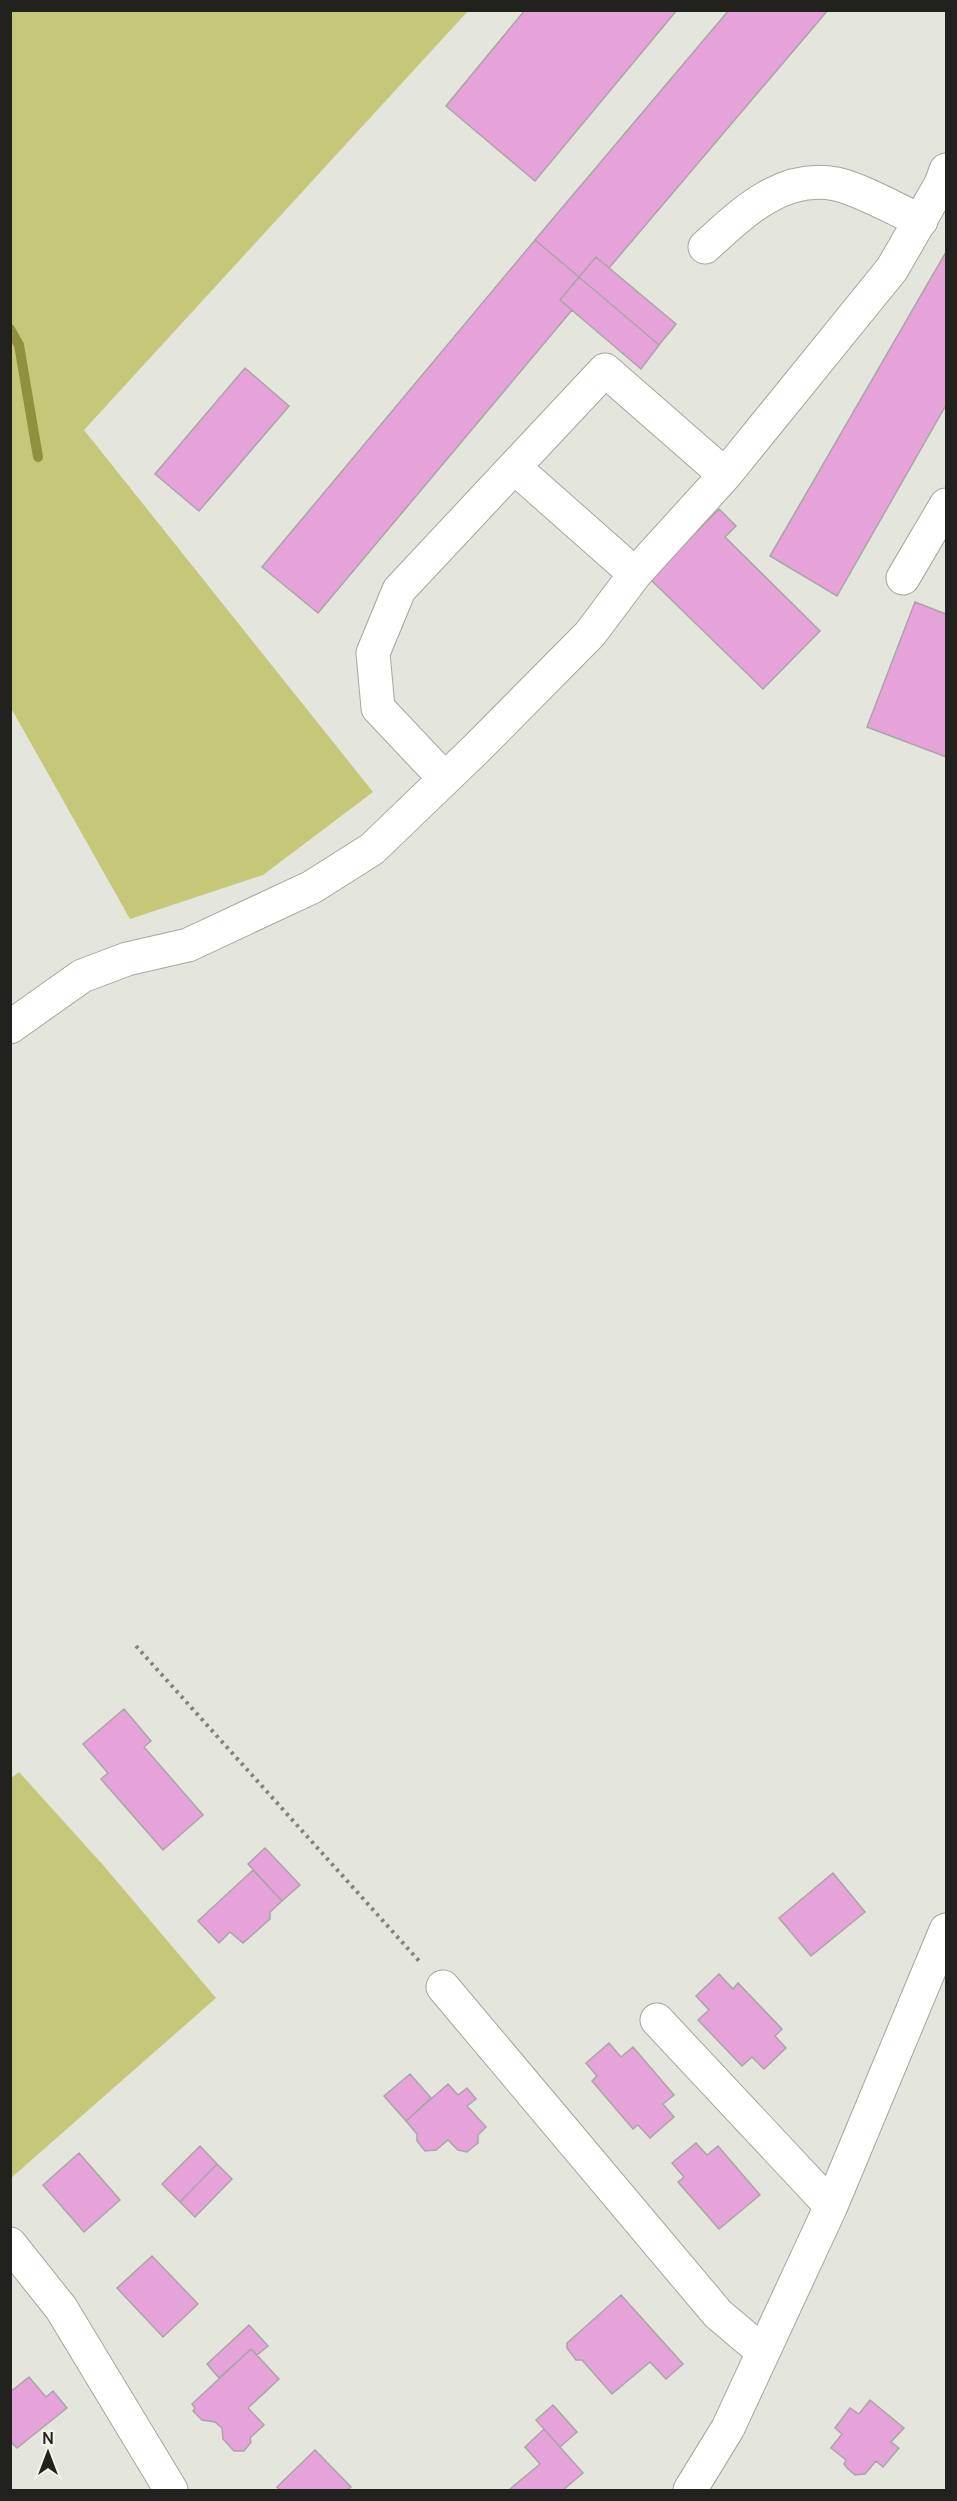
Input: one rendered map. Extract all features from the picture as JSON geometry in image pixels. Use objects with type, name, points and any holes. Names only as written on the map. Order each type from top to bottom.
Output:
[{"type":"street","points":[[10,1027],[82,976],[127,959],[188,945],[312,887],[372,849],[475,750],[590,633],[635,574],[725,476],[892,269],[921,221],[946,170]]},
{"type":"street","points":[[705,247],[751,205],[795,184],[836,184],[921,221]]},
{"type":"street","points":[[444,778],[378,708],[374,653],[399,590],[605,370],[725,476]]},
{"type":"street","points":[[514,467],[635,574]]},
{"type":"street","points":[[903,578],[946,505]]},
{"type":"street","points":[[690,2490],[728,2428],[831,2206],[946,1930]]},
{"type":"street","points":[[442,1987],[718,2314],[764,2352]]},
{"type":"street","points":[[657,2020],[831,2206]]},
{"type":"street","points":[[10,2244],[61,2308],[171,2490]]},
{"type":"path","points":[[136,1646],[442,1987]]},
{"type":"green space","points":[[10,11],[468,11],[84,430],[373,792],[263,875],[130,919],[11,708]]},
{"type":"green space","points":[[19,1772],[103,1865],[216,1998],[11,2178],[10,1779]]},
{"type":"building","points":[[525,10],[677,10],[535,181],[446,106]]},
{"type":"building","points":[[729,10],[828,10],[609,268],[596,257],[579,277],[535,240]]},
{"type":"building","points":[[535,240],[579,277],[560,300],[572,310],[318,613],[262,567]]},
{"type":"building","points":[[946,252],[946,405],[837,596],[770,556]]},
{"type":"building","points":[[596,257],[676,324],[659,345],[579,277]]},
{"type":"building","points":[[579,277],[659,345],[641,369],[560,300]]},
{"type":"building","points":[[245,368],[289,406],[199,511],[155,474]]},
{"type":"building","points":[[719,509],[736,526],[725,537],[820,631],[763,689],[650,579]]},
{"type":"building","points":[[915,602],[946,614],[946,757],[867,727]]},
{"type":"building","points":[[124,1709],[151,1741],[144,1747],[203,1815],[163,1850],[101,1779],[108,1773],[83,1744]]},
{"type":"building","points":[[265,1848],[300,1885],[282,1901],[248,1864]]},
{"type":"building","points":[[253,1870],[282,1901],[270,1912],[270,1919],[243,1943],[230,1932],[219,1943],[198,1921]]},
{"type":"building","points":[[833,1873],[865,1912],[811,1956],[779,1918]]},
{"type":"building","points":[[719,1974],[733,1989],[738,1983],[782,2029],[775,2036],[786,2048],[764,2069],[752,2057],[742,2066],[698,2020],[709,2010],[696,1996]]},
{"type":"building","points":[[609,2043],[621,2057],[633,2047],[674,2095],[663,2104],[674,2117],[650,2138],[638,2125],[633,2129],[592,2081],[597,2076],[586,2063]]},
{"type":"building","points":[[410,2074],[431,2098],[406,2121],[384,2096]]},
{"type":"building","points":[[448,2084],[458,2095],[467,2088],[476,2099],[467,2106],[486,2127],[478,2135],[478,2143],[467,2152],[458,2150],[448,2140],[436,2150],[425,2151],[417,2141],[417,2134],[406,2121]]},
{"type":"building","points":[[696,2143],[707,2155],[718,2146],[760,2195],[719,2229],[678,2182],[684,2177],[672,2163]]},
{"type":"building","points":[[200,2146],[217,2164],[180,2202],[162,2184]]},
{"type":"building","points":[[79,2153],[120,2200],[84,2232],[43,2185]]},
{"type":"building","points":[[217,2164],[232,2179],[195,2217],[180,2202]]},
{"type":"building","points":[[152,2256],[198,2304],[163,2337],[117,2288]]},
{"type":"building","points":[[621,2295],[683,2364],[666,2379],[650,2362],[612,2394],[582,2360],[576,2360],[567,2348],[567,2343]]},
{"type":"building","points":[[249,2325],[268,2346],[257,2355],[251,2349],[219,2378],[207,2364]]},
{"type":"building","points":[[251,2349],[279,2379],[248,2408],[264,2425],[250,2438],[251,2442],[244,2451],[234,2451],[223,2439],[222,2428],[215,2422],[202,2420],[193,2411],[195,2408],[192,2404]]},
{"type":"building","points":[[29,2377],[46,2397],[53,2391],[67,2408],[17,2448],[10,2441],[10,2392]]},
{"type":"building","points":[[870,2400],[904,2428],[891,2442],[899,2448],[883,2467],[876,2461],[865,2474],[855,2475],[844,2464],[846,2460],[831,2448],[842,2434],[835,2428],[850,2408],[859,2414]]},
{"type":"building","points":[[553,2405],[577,2432],[560,2447],[536,2420]]},
{"type":"building","points":[[544,2429],[583,2473],[563,2490],[509,2490],[540,2464],[525,2447]]},
{"type":"building","points":[[315,2450],[351,2487],[347,2490],[280,2490],[277,2487]]},
{"type":"waterway","points":[[10,329],[19,345],[38,457]]}]
